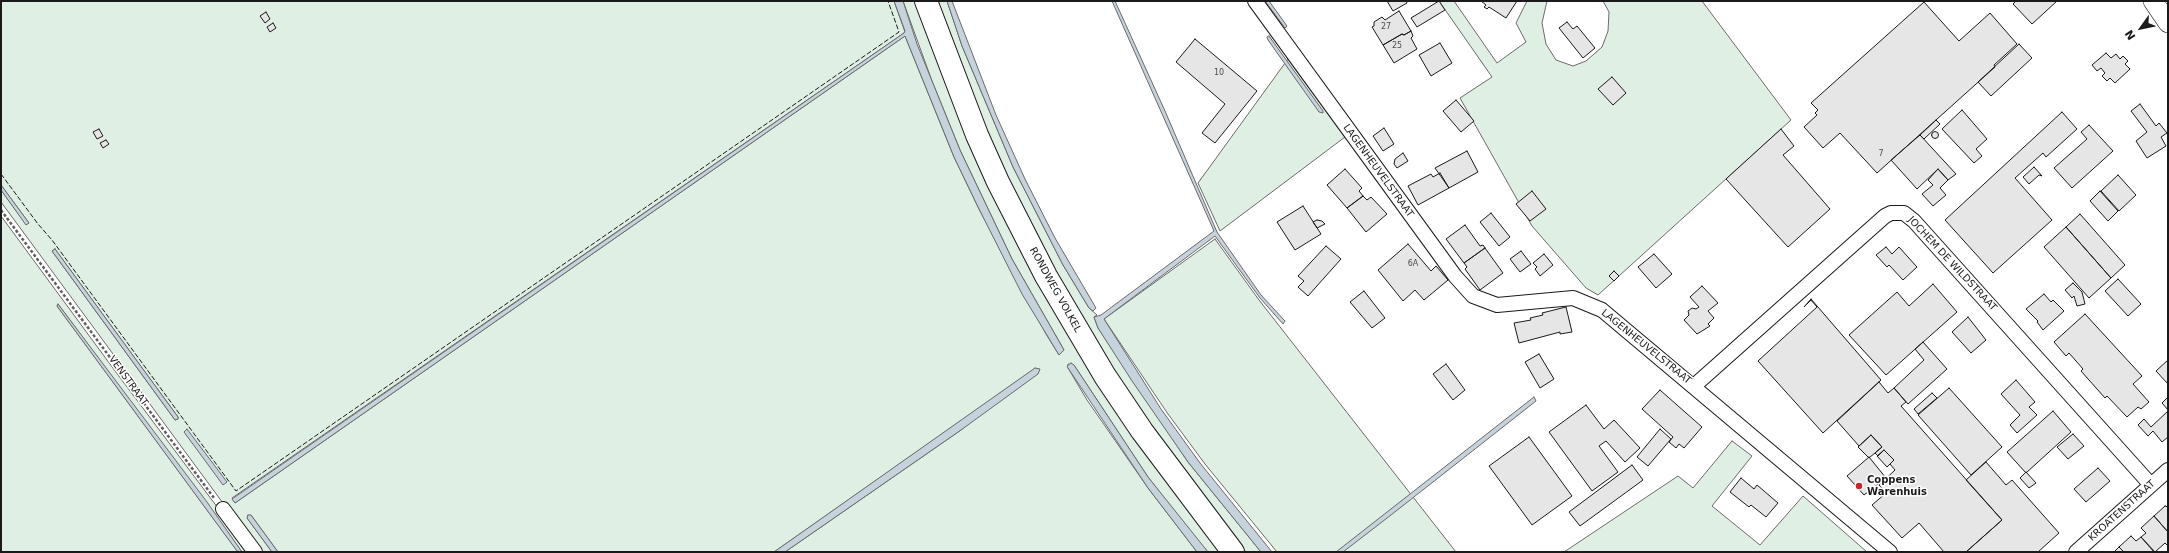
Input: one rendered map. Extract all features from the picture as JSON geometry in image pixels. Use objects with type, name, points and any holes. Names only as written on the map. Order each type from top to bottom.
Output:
[{"type":"main road","name":"RONDWEG VOLKEL","points":[[926,1],[977,135],[1001,188],[1046,276],[1105,376],[1142,431],[1233,552]]},
{"type":"street","name":"LAGENHEUVELSTRAAT","points":[[1254,1],[1455,276],[1473,296],[1497,305],[1573,298],[1587,302],[1614,319],[1890,552]]},
{"type":"street","points":[[2153,1],[2168,23]]},
{"type":"street","name":"JOCHEM DE WILDSTRAAT","points":[[1694,386],[1885,216],[1898,212],[1904,213],[1914,221],[2151,485]]},
{"type":"street","name":"KROATENSTRAAT","points":[[2076,552],[2168,470]]},
{"type":"street","points":[[223,509],[255,552]]},
{"type":"path","name":"VENSTRAAT","points":[[1,210],[223,509]]},
{"type":"green space","points":[[1,1],[894,1],[905,32],[904,33],[232,498],[235,503],[905,36],[954,157],[979,209],[1046,334],[1059,355],[1064,350],[1012,259],[960,150],[932,81],[903,1],[916,1],[932,47],[978,157],[1223,552],[1208,552],[1197,540],[1148,477],[1074,365],[1068,364],[1068,368],[1087,400],[1148,488],[1197,552],[785,552],[961,430],[1035,369],[774,552],[278,552],[251,515],[247,518],[272,552],[259,552],[1,202],[1,190],[26,224],[29,223],[1,185]],"holes":[[[55,249],[178,419],[175,420],[52,251]]]},
{"type":"green space","points":[[935,1],[947,1],[962,46],[1013,167],[1063,265],[1089,308],[1097,315],[1094,317],[1098,328],[1188,462],[1261,552],[1246,552],[1224,526],[1135,406],[1057,276],[990,143]]},
{"type":"green space","points":[[1439,1],[1454,1],[1497,63],[1526,42],[1516,23],[1527,1],[1547,1],[1542,23],[1546,44],[1556,60],[1573,66],[1586,61],[1602,47],[1608,31],[1609,12],[1603,1],[1702,1],[1791,120],[1598,295],[1586,288],[1532,226],[1460,98],[1492,77]]},
{"type":"green space","points":[[1288,59],[1345,137],[1220,231],[1198,183]]},
{"type":"green space","points":[[1,216],[251,552],[242,552],[58,304],[57,306],[238,552],[1,552]]},
{"type":"green space","points":[[1215,239],[1259,300],[1456,552],[1277,552],[1205,464],[1168,414],[1104,319]]},
{"type":"green space","points":[[1732,441],[1752,456],[1712,506],[1760,545],[1803,496],[1867,552],[1564,552],[1678,476],[1693,488]]},
{"type":"shaded area","points":[[894,1],[903,1],[917,44],[960,150],[1012,259],[1064,350],[1059,355],[1022,294],[979,209],[954,157],[905,36],[235,503],[232,499],[904,33],[905,31]]},
{"type":"shaded area","points":[[947,1],[952,1],[996,115],[1025,179],[1055,238],[1096,308],[1093,311],[1089,308],[1063,265],[1013,167],[962,46]]},
{"type":"shaded area","points":[[1112,1],[1115,1],[1165,111],[1217,232],[1261,295],[1285,321],[1283,324],[1260,298],[1215,236],[1104,319],[1161,409],[1200,463],[1272,552],[1261,552],[1188,462],[1132,381],[1098,328],[1094,317],[1101,315],[1214,231]]},
{"type":"shaded area","points":[[1265,1],[1269,1],[1287,26],[1285,28]]},
{"type":"shaded area","points":[[1269,36],[1323,113],[1319,112],[1268,40],[1267,37]]},
{"type":"shaded area","points":[[1,185],[29,223],[26,225],[1,190]]},
{"type":"shaded area","points":[[55,249],[178,419],[175,420],[52,251]]},
{"type":"shaded area","points":[[58,304],[207,502],[242,552],[237,551],[57,306]]},
{"type":"shaded area","points":[[1071,363],[1074,365],[1148,477],[1208,552],[1197,552],[1148,488],[1068,368],[1067,366]]},
{"type":"shaded area","points":[[1035,368],[1040,369],[1038,374],[961,430],[785,552],[774,552]]},
{"type":"shaded area","points":[[1534,397],[1536,401],[1391,515],[1343,552],[1336,552]]},
{"type":"shaded area","points":[[187,429],[227,482],[223,485],[184,432]]},
{"type":"shaded area","points":[[248,515],[251,515],[278,552],[272,552],[247,518]]},
{"type":"building","points":[[1387,1],[1406,1],[1407,3],[1393,11]]},
{"type":"building","points":[[1439,1],[1445,10],[1417,27],[1411,18]]},
{"type":"building","points":[[1481,1],[1517,1],[1506,18],[1489,7],[1487,9],[1484,7],[1486,5]]},
{"type":"building","points":[[2016,1],[2057,1],[2032,24],[2013,4]]},
{"type":"building","points":[[1924,2],[1959,41],[1990,13],[2017,44],[1994,65],[1995,67],[1877,173],[1840,133],[1823,148],[1804,127],[1817,115],[1815,113],[1818,110],[1811,103]]},
{"type":"building","points":[[1399,11],[1411,31],[1404,35],[1402,34],[1383,45],[1372,27],[1374,26],[1374,22],[1382,17],[1385,20]]},
{"type":"building","points":[[266,12],[270,19],[265,23],[260,16]]},
{"type":"building","points":[[1567,22],[1573,29],[1577,26],[1595,48],[1583,58],[1559,28]]},
{"type":"building","points":[[273,23],[276,28],[270,32],[267,27]]},
{"type":"building","points":[[1411,31],[1413,36],[1411,38],[1417,49],[1394,63],[1383,45],[1402,34],[1404,35]]},
{"type":"building","points":[[1195,39],[1257,91],[1215,143],[1202,133],[1225,104],[1176,62]]},
{"type":"building","points":[[1440,43],[1452,63],[1431,76],[1419,55]]},
{"type":"building","points":[[2019,44],[2032,58],[1991,96],[1978,82]]},
{"type":"building","points":[[2106,53],[2111,58],[2116,54],[2120,59],[2123,56],[2128,61],[2125,64],[2130,69],[2115,83],[2110,78],[2107,81],[2102,76],[2105,73],[2101,68],[2097,71],[2092,65]]},
{"type":"building","points":[[1612,77],[1626,93],[1613,105],[1598,89]]},
{"type":"building","points":[[1456,100],[1474,121],[1461,132],[1443,111]]},
{"type":"building","points":[[2140,104],[2156,126],[2159,123],[2167,133],[2161,137],[2166,146],[2147,158],[2136,141],[2147,132],[2131,111]]},
{"type":"building","points":[[1962,110],[1987,139],[1976,149],[1982,156],[1974,163],[1942,129]]},
{"type":"building","points":[[2062,112],[2077,129],[2046,157],[2043,153],[2015,178],[2052,220],[1993,273],[1945,220]]},
{"type":"building","points":[[1936,120],[1940,124],[1924,139],[1920,135]]},
{"type":"building","points":[[2089,125],[2113,151],[2072,188],[2054,168],[2087,139],[2081,132]]},
{"type":"building","points":[[1384,128],[1394,144],[1383,151],[1373,136]]},
{"type":"building","points":[[99,129],[103,136],[97,139],[93,132]]},
{"type":"building","points":[[1781,129],[1794,146],[1783,155],[1830,209],[1788,247],[1726,179]]},
{"type":"building","points":[[1935,131],[1938,132],[1938,138],[1935,139],[1932,138],[1931,135],[1932,132]]},
{"type":"building","points":[[1920,135],[1956,174],[1948,180],[1938,169],[1917,189],[1891,160]]},
{"type":"building","points":[[106,140],[109,144],[103,148],[100,143]]},
{"type":"building","points":[[1467,151],[1478,172],[1449,188],[1435,168]]},
{"type":"building","points":[[1403,153],[1408,161],[1397,168],[1394,164],[1395,159]]},
{"type":"building","points":[[2034,167],[2042,176],[2039,175],[2029,184],[2023,177]]},
{"type":"building","points":[[1345,169],[1362,188],[1359,191],[1363,196],[1347,208],[1327,185]]},
{"type":"building","points":[[1938,169],[1948,180],[1940,188],[1946,195],[1933,206],[1922,194],[1933,185],[1928,180]]},
{"type":"building","points":[[1440,173],[1449,188],[1418,205],[1408,186],[1431,174],[1433,177]]},
{"type":"building","points":[[2118,175],[2136,195],[2119,211],[2101,191]]},
{"type":"building","points":[[1532,191],[1546,209],[1530,221],[1516,204]]},
{"type":"building","points":[[2100,191],[2118,211],[2108,221],[2090,201]]},
{"type":"building","points":[[1363,196],[1367,200],[1371,197],[1387,214],[1366,232],[1347,208]]},
{"type":"building","points":[[1303,206],[1321,234],[1295,250],[1277,222]]},
{"type":"building","points":[[1491,213],[1510,237],[1499,246],[1480,222]]},
{"type":"building","points":[[2080,214],[2125,265],[2111,278],[2066,227]]},
{"type":"building","points":[[1317,220],[1322,221],[1325,224],[1317,228],[1313,222]]},
{"type":"building","points":[[1465,225],[1480,246],[1483,245],[1485,248],[1464,263],[1446,239]]},
{"type":"building","points":[[2066,227],[2111,278],[2089,298],[2044,247]]},
{"type":"building","points":[[1408,244],[1431,271],[1436,266],[1448,280],[1424,300],[1415,290],[1403,301],[1378,270]]},
{"type":"building","points":[[1326,246],[1341,259],[1308,296],[1298,287],[1304,281],[1298,276]]},
{"type":"building","points":[[1886,247],[1892,254],[1899,247],[1917,267],[1903,280],[1889,265],[1887,267],[1876,255]]},
{"type":"building","points":[[1485,248],[1503,273],[1480,290],[1465,269],[1467,267],[1464,263]]},
{"type":"building","points":[[1521,251],[1531,264],[1520,272],[1510,259]]},
{"type":"building","points":[[1544,254],[1553,265],[1540,276],[1535,269],[1537,267],[1533,263]]},
{"type":"building","points":[[1654,254],[1672,274],[1656,288],[1638,267]]},
{"type":"building","points":[[1614,271],[1619,276],[1614,281],[1609,276]]},
{"type":"building","points":[[2118,279],[2141,304],[2128,316],[2105,291]]},
{"type":"building","points":[[2073,283],[2082,292],[2085,304],[2077,306],[2074,296],[2072,298],[2065,290]]},
{"type":"building","points":[[1933,284],[1957,312],[1886,375],[1849,335],[1897,292],[1909,306]]},
{"type":"building","points":[[1702,286],[1718,303],[1708,311],[1714,318],[1708,324],[1710,326],[1697,334],[1684,320],[1689,315],[1688,311],[1692,308],[1696,309],[1699,307],[1690,297]]},
{"type":"building","points":[[1364,291],[1385,318],[1372,328],[1350,302]]},
{"type":"building","points":[[2044,294],[2051,302],[2053,300],[2064,311],[2043,330],[2037,322],[2038,321],[2026,309]]},
{"type":"building","points":[[1811,299],[1881,380],[1823,433],[1758,361],[1817,307],[1811,300],[1804,307]]},
{"type":"building","points":[[1566,307],[1572,332],[1560,334],[1560,332],[1519,343],[1514,323],[1531,320],[1530,318],[1543,315],[1542,313]]},
{"type":"building","points":[[2085,314],[2142,376],[2133,384],[2149,402],[2141,409],[2138,407],[2127,417],[2107,396],[2105,398],[2081,371],[2083,369],[2069,353],[2066,356],[2054,342]]},
{"type":"building","points":[[1968,317],[1986,340],[1971,353],[1952,332]]},
{"type":"building","points":[[1923,342],[1947,369],[1908,404],[1894,388],[1924,360],[1915,349]]},
{"type":"building","points":[[1539,354],[1554,379],[1540,388],[1525,362]]},
{"type":"building","points":[[2168,360],[2168,384],[2156,371]]},
{"type":"building","points":[[1446,364],[1465,390],[1453,400],[1433,374]]},
{"type":"building","points":[[2016,380],[2035,402],[2029,407],[2037,415],[2017,433],[2010,425],[2020,415],[2001,394]]},
{"type":"building","points":[[1879,382],[1888,393],[1894,388],[1906,402],[1901,406],[2002,520],[1966,552],[1944,552],[1919,523],[1902,538],[1872,505],[1886,493],[1879,485],[1895,470],[1890,464],[1894,460],[1884,450],[1878,456],[1875,453],[1882,447],[1871,435],[1859,446],[1837,421]]},
{"type":"building","points":[[1949,388],[2002,447],[1971,475],[1918,415]]},
{"type":"building","points":[[1660,390],[1702,427],[1684,448],[1679,444],[1676,448],[1669,442],[1673,437],[1642,409]]},
{"type":"building","points":[[1932,393],[1937,398],[1918,414],[1914,409]]},
{"type":"building","points":[[2168,397],[2168,410],[2162,403]]},
{"type":"building","points":[[1586,405],[1604,429],[1614,420],[1640,448],[1625,462],[1606,441],[1599,446],[1618,472],[1592,491],[1549,432]]},
{"type":"building","points":[[2053,411],[2071,432],[2026,473],[2007,452]]},
{"type":"building","points":[[2168,411],[2168,437],[2162,442],[2153,431],[2148,436],[2138,425],[2144,419],[2151,427]]},
{"type":"building","points":[[1660,429],[1671,439],[1648,466],[1637,457]]},
{"type":"building","points":[[2073,434],[2084,446],[2068,459],[2057,447]]},
{"type":"building","points":[[1871,435],[1882,447],[1869,458],[1858,447]]},
{"type":"building","points":[[1529,437],[1572,496],[1532,525],[1489,466]]},
{"type":"building","points":[[1884,450],[1894,460],[1887,467],[1877,456]]},
{"type":"building","points":[[1869,457],[1886,478],[1864,495],[1847,476]]},
{"type":"building","points":[[1986,462],[2006,485],[2012,480],[2059,533],[2038,552],[1966,552],[2002,520],[1966,480]]},
{"type":"building","points":[[1632,465],[1643,480],[1580,526],[1569,512]]},
{"type":"building","points":[[2098,468],[2110,481],[2086,502],[2074,489]]},
{"type":"building","points":[[2026,472],[2036,483],[2029,488],[2020,478]]},
{"type":"building","points":[[1741,478],[1754,489],[1757,485],[1778,503],[1766,517],[1751,505],[1749,507],[1730,492]]},
{"type":"building","points":[[2165,506],[2168,507],[2168,532],[2154,516]]},
{"type":"building","points":[[2154,516],[2168,532],[2168,546],[2165,543],[2155,552],[2141,537],[2146,533],[2141,528]]},
{"type":"building","points":[[2131,536],[2136,541],[2141,537],[2154,552],[2124,552],[2119,547]]},
{"type":"building","points":[[2119,547],[2124,552],[2114,552]]},
{"type":"fence","points":[[1,174],[38,224],[52,240],[236,491],[899,32],[888,1]]},
{"type":"place","name":"Coppens Warenhuis","points":[[1859,486]]}]
